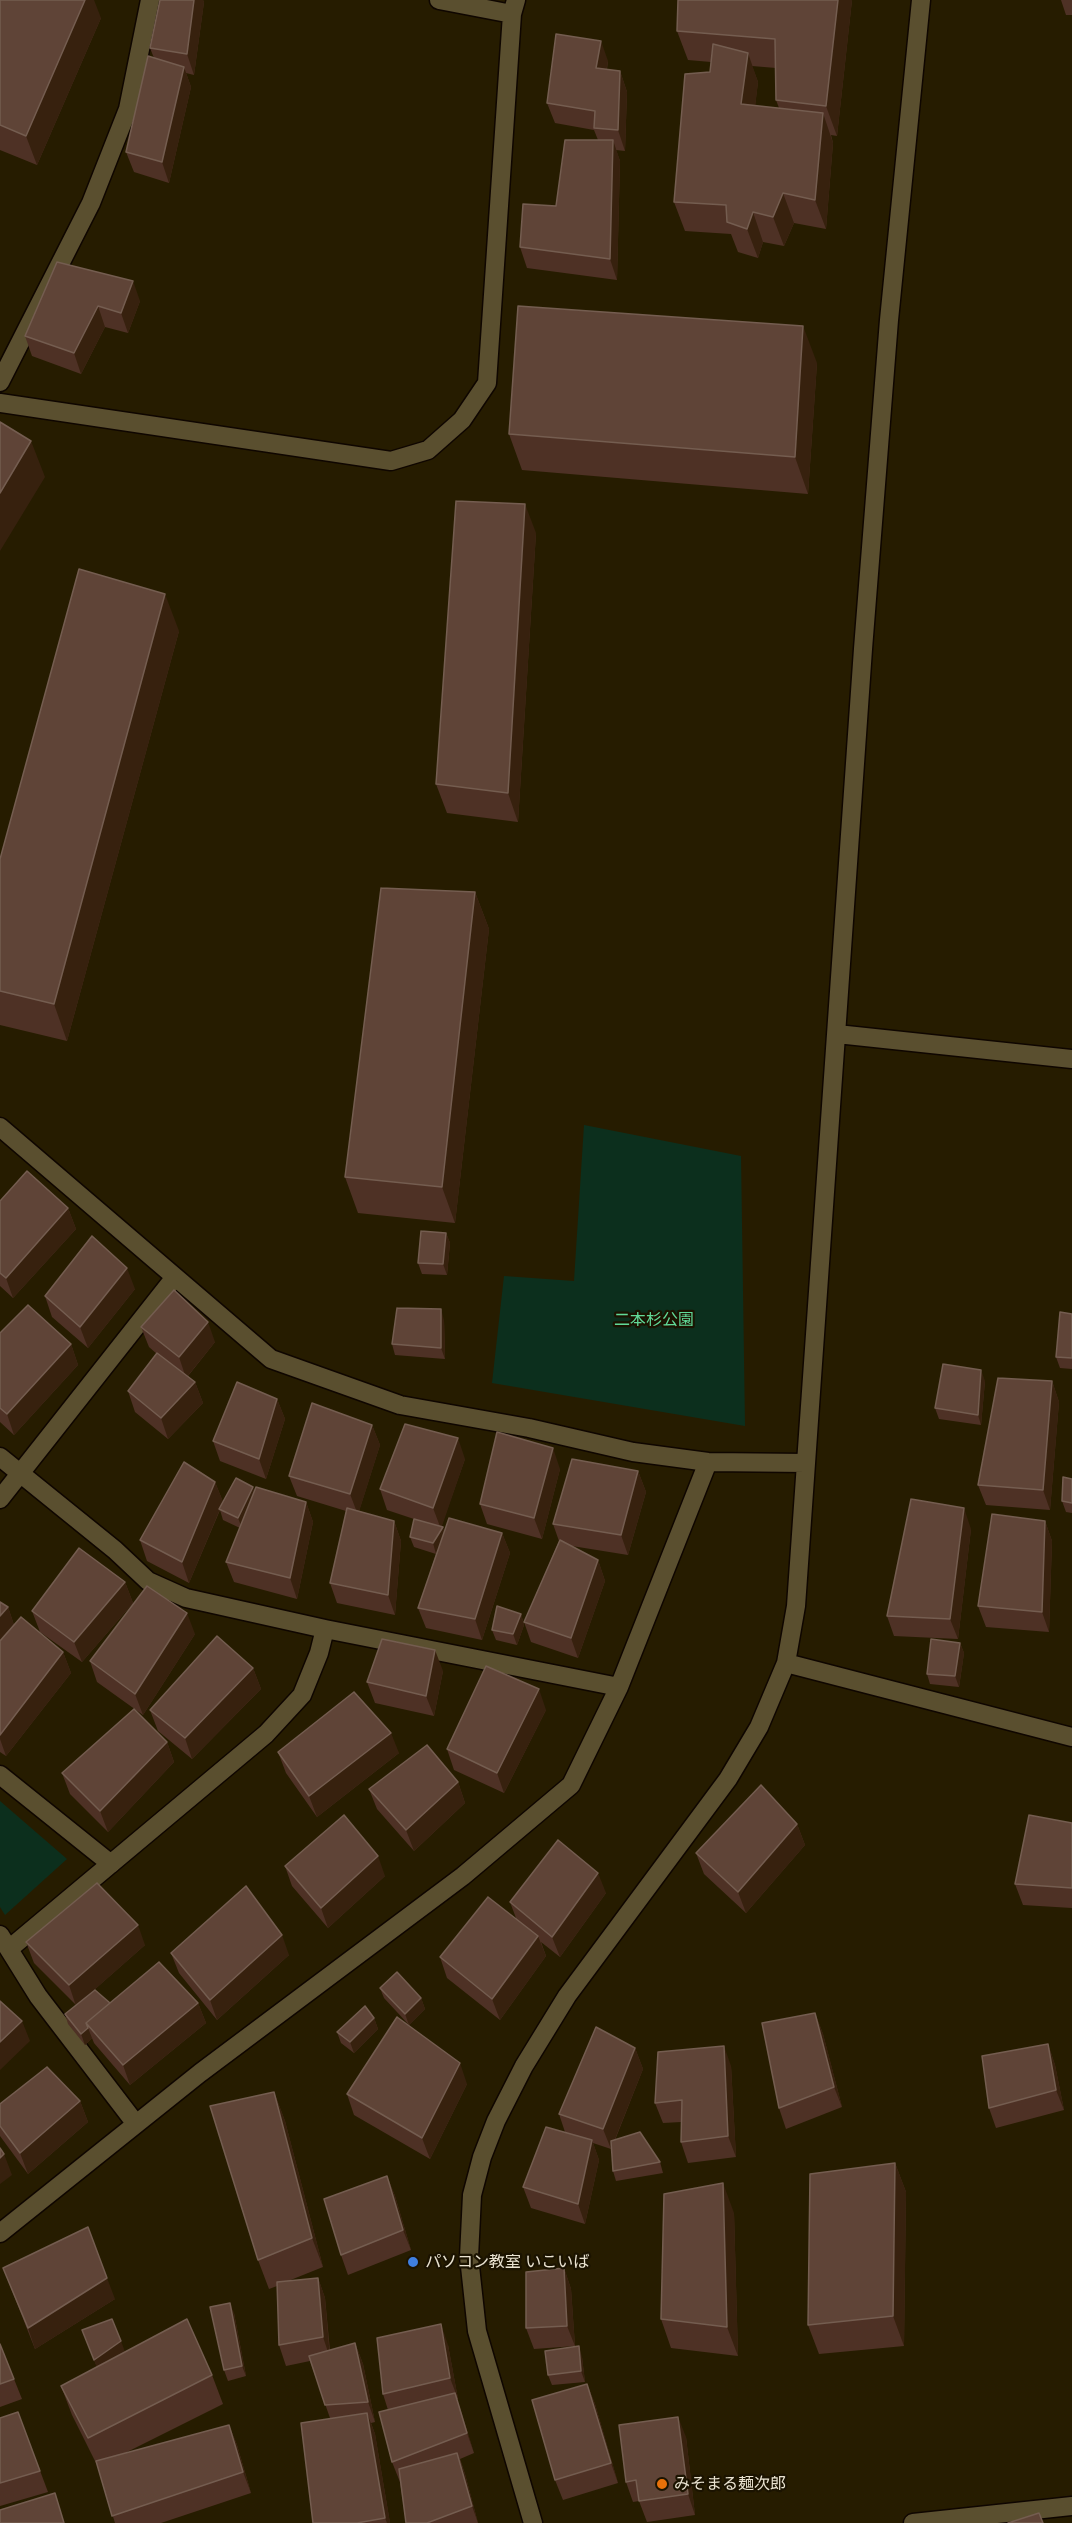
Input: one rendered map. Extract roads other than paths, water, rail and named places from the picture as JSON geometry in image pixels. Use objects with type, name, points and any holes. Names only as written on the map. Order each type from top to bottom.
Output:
[{"type":"street","points":[[0,382],[91,203],[128,109],[150,0]]},
{"type":"street","points":[[0,402],[391,461],[428,450],[462,420],[487,383],[514,7],[439,0]]},
{"type":"street","points":[[533,2523],[477,2331],[469,2257],[472,2195],[482,2157],[500,2112],[567,1995],[728,1779],[759,1727],[786,1663],[796,1606],[863,661],[888,344],[921,0]]},
{"type":"street","points":[[837,1034],[1072,1059]]},
{"type":"street","points":[[0,1127],[271,1359],[400,1405],[529,1428],[633,1452],[708,1462],[806,1463]]},
{"type":"street","points":[[0,1499],[175,1277]]},
{"type":"street","points":[[0,1457],[115,1550],[148,1581],[186,1598],[325,1629],[619,1687]]},
{"type":"street","points":[[0,2233],[136,2124],[463,1876],[571,1785],[619,1687],[708,1462]]},
{"type":"street","points":[[136,2124],[38,1996],[4,1942],[111,1864],[266,1734],[302,1695],[319,1653],[325,1629]]},
{"type":"street","points":[[786,1663],[1072,1737]]},
{"type":"street","points":[[0,1775],[111,1864]]},
{"type":"street","points":[[913,2523],[1072,2506]]},
{"type":"place","name":"パソコン教室 いこいば","points":[[413,2262]]},
{"type":"place","name":"みそまる麺次郎","points":[[662,2484]]},
{"type":"park label","name":"二本杉公園","points":[[654,1320]]}]
